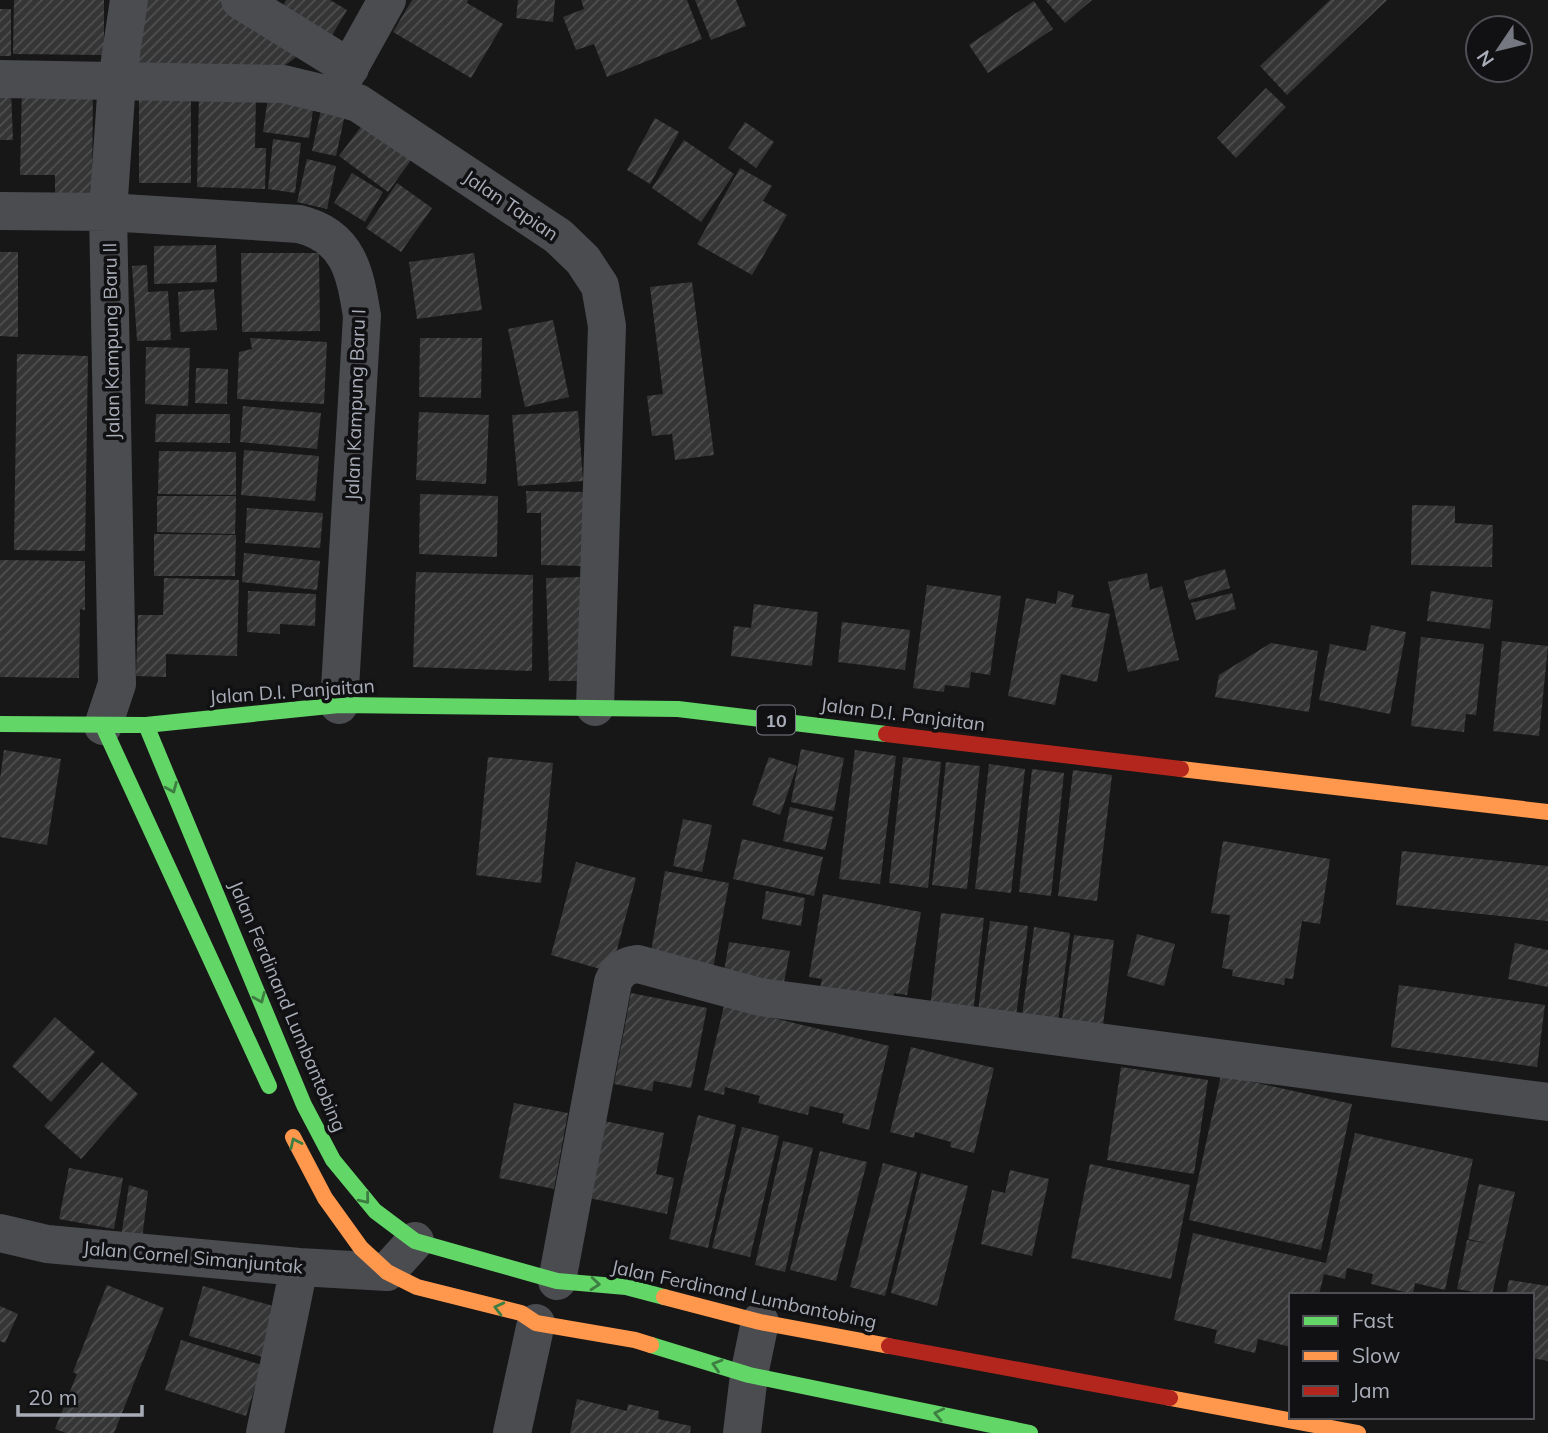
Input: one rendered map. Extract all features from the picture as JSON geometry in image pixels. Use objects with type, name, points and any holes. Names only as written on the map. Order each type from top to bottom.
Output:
[{"type":"highway","name":"Jalan D.I. Panjaitan","points":[[0,724],[146,725],[340,705],[678,709],[1548,812]]},
{"type":"highway","name":"Jalan Ferdinand Lumbantobing","points":[[146,725],[304,1105],[333,1160],[375,1212],[415,1241],[557,1281],[760,1322],[1352,1432]]},
{"type":"highway","points":[[103,726],[276,1102]]},
{"type":"highway","points":[[288,1127],[325,1198],[361,1248],[387,1272],[417,1287],[521,1313],[536,1323],[634,1333],[749,1375],[1030,1433]]},
{"type":"street","name":"Jalan Kampung Baru II","points":[[103,726],[117,684],[108,212],[117,81],[129,0]]},
{"type":"street","points":[[240,0],[341,82],[387,0]]},
{"type":"street","name":"Jalan Tapian","points":[[0,79],[283,84],[341,82],[358,103],[558,236],[583,260],[600,286],[607,326],[594,707]]},
{"type":"street","name":"Jalan Kampung Baru I","points":[[0,211],[108,212],[299,224],[316,228],[330,237],[346,254],[355,273],[362,316],[340,705]]},
{"type":"street","points":[[117,684],[146,725]]},
{"type":"street","points":[[557,1281],[613,982],[617,974],[629,965],[638,964],[760,997],[1548,1102]]},
{"type":"street","name":"Jalan Cornel Simanjuntak","points":[[0,1233],[47,1244],[299,1267],[387,1272]]},
{"type":"street","points":[[387,1272],[415,1241]]},
{"type":"street","points":[[265,1433],[299,1267]]},
{"type":"street","points":[[742,1433],[749,1375],[760,1322]]},
{"type":"street","points":[[512,1433],[536,1323]]},
{"type":"building","points":[[14,0],[104,0],[104,55],[13,54]]},
{"type":"building","points":[[133,0],[226,0],[306,50],[277,71],[131,65]]},
{"type":"building","points":[[286,0],[330,0],[347,10],[331,37],[281,9]]},
{"type":"building","points":[[412,0],[468,0],[467,3],[503,24],[471,78],[393,32]]},
{"type":"building","points":[[518,0],[555,0],[553,22],[516,18]]},
{"type":"building","points":[[581,0],[687,0],[702,39],[607,77],[594,44],[576,50],[563,17],[584,9]]},
{"type":"building","points":[[695,0],[736,0],[746,26],[711,40]]},
{"type":"building","points":[[1045,0],[1092,0],[1065,23]]},
{"type":"building","points":[[1330,0],[1387,0],[1287,95],[1260,66]]},
{"type":"building","points":[[1034,1],[1053,29],[988,73],[969,45]]},
{"type":"building","points":[[0,9],[11,9],[11,56],[0,56]]},
{"type":"building","points":[[22,86],[93,87],[92,195],[55,194],[55,175],[20,175]]},
{"type":"building","points":[[1266,88],[1286,107],[1236,158],[1217,138]]},
{"type":"building","points":[[0,91],[11,91],[13,140],[0,140]]},
{"type":"building","points":[[139,95],[191,96],[191,183],[139,183]]},
{"type":"building","points":[[199,95],[256,97],[255,148],[266,148],[265,189],[197,187]]},
{"type":"building","points":[[268,97],[314,103],[309,138],[263,132]]},
{"type":"building","points":[[322,105],[346,110],[336,156],[312,151]]},
{"type":"building","points":[[655,118],[679,132],[650,184],[627,170]]},
{"type":"building","points":[[366,120],[414,156],[388,192],[339,156]]},
{"type":"building","points":[[745,122],[774,142],[756,168],[728,148]]},
{"type":"building","points":[[273,139],[301,143],[295,193],[268,189]]},
{"type":"building","points":[[684,140],[734,174],[701,222],[652,188]]},
{"type":"building","points":[[307,159],[336,166],[327,209],[297,202]]},
{"type":"building","points":[[740,168],[772,186],[763,201],[787,215],[752,275],[697,244]]},
{"type":"building","points":[[352,173],[383,192],[365,222],[334,203]]},
{"type":"building","points":[[397,183],[432,208],[401,252],[366,228]]},
{"type":"building","points":[[216,245],[217,282],[154,284],[154,246]]},
{"type":"building","points":[[0,252],[18,252],[18,337],[0,336]]},
{"type":"building","points":[[241,253],[319,253],[320,331],[242,332]]},
{"type":"building","points":[[474,253],[482,310],[417,319],[409,262]]},
{"type":"building","points":[[147,265],[148,292],[168,291],[171,340],[137,341],[132,266]]},
{"type":"building","points":[[692,282],[714,455],[675,460],[672,434],[652,436],[647,396],[663,394],[650,287]]},
{"type":"building","points":[[214,289],[217,330],[180,332],[178,292]]},
{"type":"building","points":[[553,320],[569,397],[525,407],[508,329]]},
{"type":"building","points":[[250,338],[327,342],[324,404],[237,399],[239,352],[252,349]]},
{"type":"building","points":[[420,338],[482,338],[481,398],[419,397]]},
{"type":"building","points":[[146,347],[190,348],[188,406],[145,404]]},
{"type":"building","points":[[17,354],[88,356],[85,551],[14,550]]},
{"type":"building","points":[[196,368],[228,369],[227,404],[195,403]]},
{"type":"building","points":[[243,406],[321,413],[317,449],[240,442]]},
{"type":"building","points":[[578,411],[583,481],[518,486],[512,415]]},
{"type":"building","points":[[419,412],[489,415],[486,484],[416,480]]},
{"type":"building","points":[[156,414],[230,414],[230,443],[155,442]]},
{"type":"building","points":[[244,450],[319,456],[315,501],[241,495]]},
{"type":"building","points":[[159,451],[236,452],[236,495],[158,494]]},
{"type":"building","points":[[526,491],[585,492],[584,566],[541,565],[541,513],[527,513]]},
{"type":"building","points":[[420,494],[498,496],[497,557],[419,554]]},
{"type":"building","points":[[157,496],[236,496],[235,534],[157,532]]},
{"type":"building","points":[[1412,505],[1455,506],[1455,523],[1493,525],[1492,567],[1411,565]]},
{"type":"building","points":[[247,508],[323,513],[320,548],[245,543]]},
{"type":"building","points":[[154,534],[236,535],[235,576],[154,576]]},
{"type":"building","points":[[244,553],[320,561],[317,590],[242,582]]},
{"type":"building","points":[[0,560],[85,561],[85,610],[80,609],[79,678],[0,677]]},
{"type":"building","points":[[1225,569],[1230,588],[1189,600],[1184,581]]},
{"type":"building","points":[[416,572],[533,575],[532,671],[413,667]]},
{"type":"building","points":[[1147,573],[1150,590],[1162,586],[1179,660],[1128,672],[1108,582]]},
{"type":"building","points":[[582,577],[585,681],[549,681],[546,578]]},
{"type":"building","points":[[164,578],[239,580],[237,656],[166,654],[166,677],[136,676],[138,615],[163,615]]},
{"type":"building","points":[[927,585],[1001,596],[990,675],[971,672],[969,688],[945,685],[944,692],[913,688]]},
{"type":"building","points":[[248,591],[316,594],[315,626],[280,624],[280,634],[247,632]]},
{"type":"building","points":[[1058,591],[1074,595],[1071,607],[1110,614],[1097,682],[1061,674],[1055,705],[1008,696],[1026,598],[1056,604]]},
{"type":"building","points":[[1431,591],[1493,600],[1490,629],[1427,621]]},
{"type":"building","points":[[1232,593],[1236,609],[1196,620],[1191,603]]},
{"type":"building","points":[[754,604],[818,612],[812,666],[731,656],[734,626],[751,628]]},
{"type":"building","points":[[842,622],[910,630],[905,670],[838,662]]},
{"type":"building","points":[[1371,625],[1406,632],[1390,714],[1319,700],[1330,644],[1366,651]]},
{"type":"building","points":[[1421,637],[1484,644],[1476,715],[1466,714],[1464,732],[1411,726]]},
{"type":"building","points":[[1502,641],[1548,646],[1539,736],[1493,731]]},
{"type":"building","points":[[1271,643],[1318,651],[1309,712],[1215,697],[1219,675]]},
{"type":"building","points":[[801,749],[844,758],[834,811],[791,802]]},
{"type":"building","points":[[4,750],[61,759],[47,845],[0,837],[0,779]]},
{"type":"building","points":[[855,750],[896,756],[880,884],[839,879]]},
{"type":"building","points":[[488,757],[553,763],[541,883],[476,875]]},
{"type":"building","points":[[769,757],[797,766],[780,815],[752,805]]},
{"type":"building","points":[[903,757],[941,762],[928,888],[889,883]]},
{"type":"building","points":[[946,762],[980,766],[967,889],[932,885]]},
{"type":"building","points":[[989,764],[1025,769],[1011,893],[975,889]]},
{"type":"building","points":[[1032,769],[1064,773],[1051,896],[1019,892]]},
{"type":"building","points":[[1073,770],[1112,775],[1097,901],[1058,896]]},
{"type":"building","points":[[790,807],[833,817],[825,850],[783,841]]},
{"type":"building","points":[[683,819],[712,825],[702,872],[673,866]]},
{"type":"building","points":[[742,839],[823,857],[814,896],[733,879]]},
{"type":"building","points":[[1223,841],[1330,859],[1320,924],[1302,921],[1293,979],[1285,978],[1284,985],[1232,976],[1233,970],[1222,968],[1230,915],[1211,913]]},
{"type":"building","points":[[1402,851],[1548,866],[1548,921],[1396,905]]},
{"type":"building","points":[[576,862],[636,878],[611,972],[551,955]]},
{"type":"building","points":[[665,871],[729,883],[712,974],[649,963]]},
{"type":"building","points":[[766,891],[805,898],[801,926],[762,919]]},
{"type":"building","points":[[823,894],[921,912],[907,995],[894,993],[892,1006],[819,993],[822,979],[809,977]]},
{"type":"building","points":[[941,913],[984,918],[973,1013],[930,1008]]},
{"type":"building","points":[[990,921],[1028,926],[1016,1016],[978,1011]]},
{"type":"building","points":[[1034,927],[1070,933],[1058,1022],[1022,1016]]},
{"type":"building","points":[[1137,934],[1175,944],[1164,986],[1127,976]]},
{"type":"building","points":[[1074,935],[1114,940],[1103,1025],[1062,1020]]},
{"type":"building","points":[[729,942],[790,951],[783,987],[723,977]]},
{"type":"building","points":[[1515,943],[1548,950],[1548,987],[1508,979]]},
{"type":"building","points":[[1399,985],[1545,1005],[1537,1067],[1391,1047]]},
{"type":"building","points":[[631,993],[707,1008],[691,1088],[654,1081],[652,1091],[614,1084]]},
{"type":"building","points":[[724,1006],[889,1046],[869,1130],[842,1123],[844,1114],[810,1106],[808,1115],[758,1103],[760,1096],[725,1087],[724,1095],[704,1090]]},
{"type":"building","points":[[55,1017],[95,1052],[51,1102],[12,1066]]},
{"type":"building","points":[[911,1047],[994,1068],[974,1153],[950,1147],[951,1142],[915,1132],[914,1138],[890,1132]]},
{"type":"building","points":[[102,1062],[138,1094],[81,1159],[44,1126]]},
{"type":"building","points":[[1121,1067],[1208,1080],[1194,1174],[1107,1160]]},
{"type":"building","points":[[1221,1075],[1352,1104],[1321,1250],[1189,1220]]},
{"type":"building","points":[[514,1103],[568,1113],[554,1189],[499,1178]]},
{"type":"building","points":[[698,1115],[736,1125],[708,1248],[669,1239]]},
{"type":"building","points":[[604,1121],[664,1133],[656,1174],[674,1178],[667,1214],[589,1198]]},
{"type":"building","points":[[742,1127],[779,1136],[750,1257],[712,1248]]},
{"type":"building","points":[[1355,1133],[1473,1159],[1445,1290],[1415,1283],[1413,1293],[1409,1293],[1371,1284],[1373,1274],[1347,1268],[1345,1279],[1324,1274],[1319,1293],[1289,1293],[1289,1347],[1258,1339],[1255,1353],[1214,1343],[1217,1330],[1174,1320],[1193,1233],[1326,1263]]},
{"type":"building","points":[[783,1141],[813,1148],[785,1272],[755,1265]]},
{"type":"building","points":[[820,1151],[867,1162],[836,1281],[790,1270]]},
{"type":"building","points":[[883,1163],[917,1172],[885,1296],[850,1287]]},
{"type":"building","points":[[1090,1164],[1190,1185],[1171,1279],[1071,1258]]},
{"type":"building","points":[[69,1168],[123,1178],[114,1229],[59,1219]]},
{"type":"building","points":[[1010,1170],[1049,1179],[1032,1256],[981,1244],[992,1190],[1005,1193]]},
{"type":"building","points":[[921,1173],[968,1186],[937,1306],[891,1293]]},
{"type":"building","points":[[1479,1184],[1515,1192],[1492,1293],[1457,1289],[1467,1240],[1490,1244],[1468,1239]]},
{"type":"building","points":[[129,1185],[148,1191],[142,1239],[121,1237]]},
{"type":"building","points":[[1509,1280],[1548,1286],[1548,1361],[1534,1358],[1534,1293],[1506,1293]]},
{"type":"building","points":[[107,1285],[164,1308],[114,1433],[66,1433],[55,1429],[77,1374],[73,1372]]},
{"type":"building","points":[[203,1286],[280,1308],[266,1358],[189,1336]]},
{"type":"building","points":[[0,1306],[18,1314],[5,1343],[0,1341]]},
{"type":"building","points":[[181,1340],[262,1365],[246,1416],[165,1390]]},
{"type":"building","points":[[577,1399],[627,1411],[628,1404],[659,1411],[658,1419],[691,1426],[690,1433],[570,1433]]},
{"type":"traffic: fast","points":[[0,724],[146,725],[339,705],[678,709],[886,734]]},
{"type":"traffic: fast","points":[[146,725],[304,1105],[333,1160],[375,1211],[415,1241],[557,1281],[626,1287],[664,1297]]},
{"type":"traffic: fast","points":[[103,726],[269,1086]]},
{"type":"traffic: fast","points":[[651,1345],[749,1375],[1030,1433]]},
{"type":"traffic: slow","points":[[1181,769],[1548,812]]},
{"type":"traffic: slow","points":[[293,1137],[325,1198],[361,1248],[387,1272],[417,1287],[521,1313],[536,1323],[651,1345]]},
{"type":"traffic: slow","points":[[664,1297],[760,1322],[889,1346]]},
{"type":"traffic: slow","points":[[1170,1398],[1358,1433]]},
{"type":"traffic: jam","points":[[886,734],[1181,769]]},
{"type":"traffic: jam","points":[[889,1346],[1170,1398]]}]
